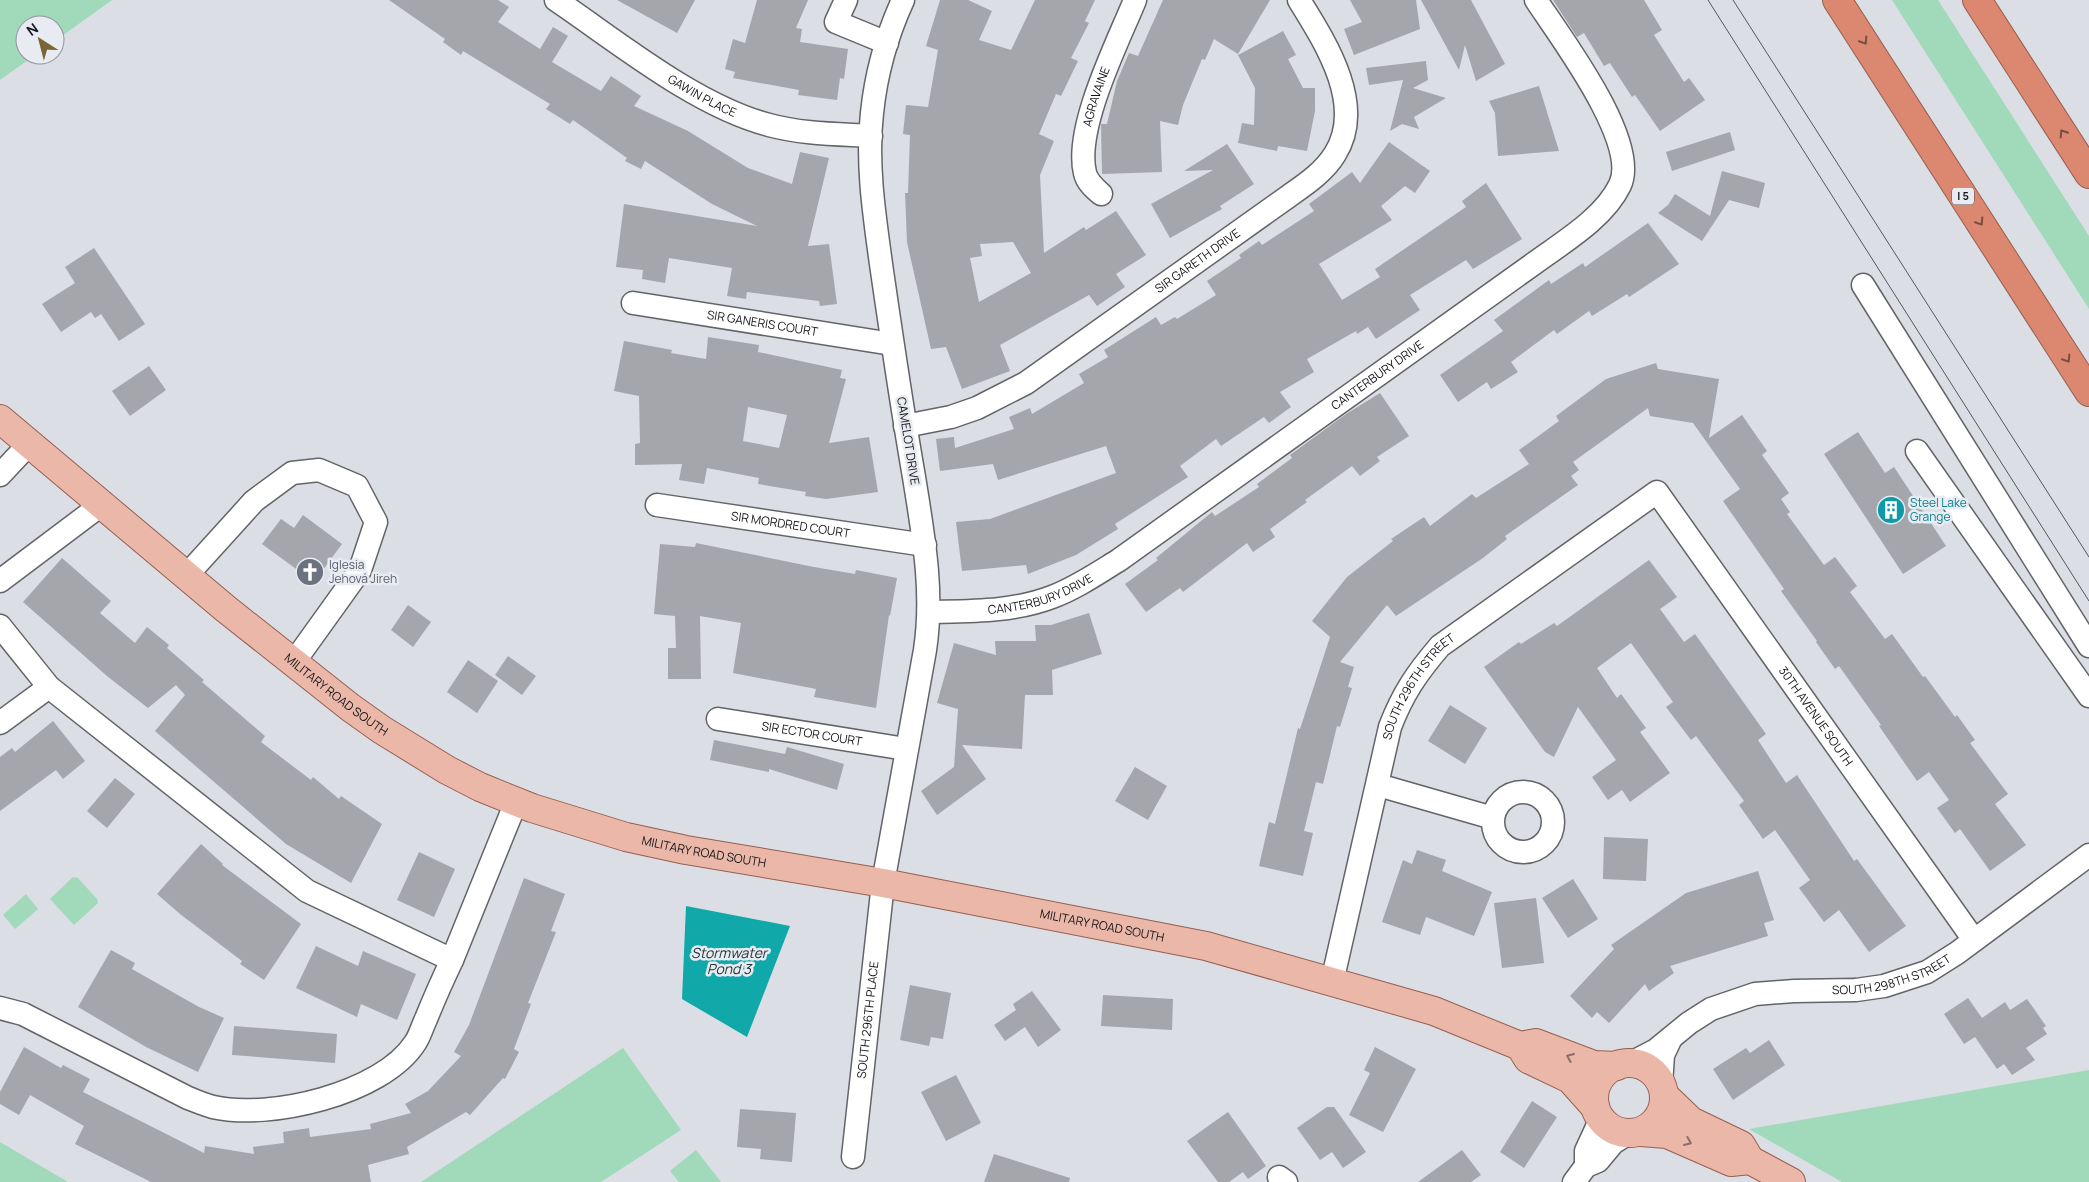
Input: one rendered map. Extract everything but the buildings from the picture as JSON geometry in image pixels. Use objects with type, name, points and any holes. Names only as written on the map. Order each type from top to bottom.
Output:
[{"type":"highway","name":"I 5","points":[[1837,0],[2089,392]]},
{"type":"highway","points":[[1977,0],[2089,174]]},
{"type":"main road","name":"MILITARY ROAD SOUTH","points":[[0,419],[186,576],[351,708],[408,746],[480,787],[516,802],[582,825],[686,850],[883,883],[1206,946],[1434,1011],[1520,1046],[1536,1042],[1594,1065],[1623,1065]]},
{"type":"main road","name":"MILITARY ROAD SOUTH","points":[[1520,1046],[1528,1059],[1570,1079],[1597,1111]]},
{"type":"main road","points":[[1750,1160],[1731,1162],[1667,1134],[1618,1132],[1606,1126],[1597,1111],[1594,1095],[1597,1084],[1604,1074],[1623,1065],[1646,1068],[1655,1075],[1663,1090],[1684,1116],[1697,1125],[1741,1145],[1750,1160],[1791,1182]]},
{"type":"main road","points":[[1635,1132],[1651,1126],[1659,1118],[1663,1107],[1663,1090]]},
{"type":"street","name":"GAWIN PLACE","points":[[556,0],[669,77],[705,98],[746,117],[784,129],[871,136]]},
{"type":"street","points":[[846,0],[836,22],[887,43]]},
{"type":"street","name":"CAMELOT DRIVE","points":[[883,883],[925,650],[929,612],[925,546],[892,344],[875,223],[871,136],[874,95],[887,43],[903,0]]},
{"type":"street","name":"AGRAVAINE","points":[[1101,194],[1091,185],[1085,173],[1086,135],[1102,79],[1135,0]]},
{"type":"street","name":"SIR GARETH DRIVE","points":[[905,426],[939,420],[977,408],[1033,379],[1282,202],[1322,170],[1334,155],[1341,140],[1345,106],[1332,61],[1317,29],[1299,0]]},
{"type":"street","name":"CANTERBURY DRIVE","points":[[929,612],[991,609],[1032,603],[1052,597],[1092,577],[1120,560],[1536,262],[1606,206],[1617,191],[1623,176],[1624,162],[1621,146],[1595,93],[1536,0]]},
{"type":"street","points":[[1863,285],[2089,646]]},
{"type":"street","name":"SIR GANERIS COURT","points":[[633,302],[892,344]]},
{"type":"street","points":[[0,474],[29,444]]},
{"type":"street","points":[[1917,451],[2089,696]]},
{"type":"street","points":[[186,576],[254,501],[292,473],[319,470],[357,486],[376,522],[360,570],[294,662]]},
{"type":"street","name":"SOUTH 296TH STREET","points":[[1332,982],[1390,727],[1402,696],[1424,664],[1440,646],[1656,492]]},
{"type":"street","name":"30TH AVENUE SOUTH","points":[[1656,492],[1974,940]]},
{"type":"street","points":[[0,582],[101,505]]},
{"type":"street","name":"SIR MORDRED COURT","points":[[657,505],[925,546]]},
{"type":"street","points":[[0,626],[49,687],[307,891],[452,960]]},
{"type":"street","points":[[0,723],[49,687]]},
{"type":"street","name":"SIR ECTOR COURT","points":[[718,719],[906,749]]},
{"type":"street","points":[[1378,785],[1493,818]]},
{"type":"street","points":[[0,1008],[23,1014],[188,1098],[213,1107],[234,1109],[292,1107],[339,1094],[372,1079],[397,1063],[415,1043],[452,960],[516,802]]},
{"type":"street","name":"SOUTH 298TH STREET","points":[[1623,1065],[1656,1050],[1711,1009],[1755,994],[1856,990],[1907,980],[1943,962],[2089,855]]},
{"type":"street","name":"SOUTH 296TH PLACE","points":[[853,1157],[883,883]]},
{"type":"street","points":[[1663,1090],[1663,1055],[1671,1038]]},
{"type":"street","points":[[1580,1174],[1586,1151],[1598,1125],[1597,1111]]},
{"type":"street","points":[[1580,1174],[1598,1161],[1613,1143],[1635,1132]]},
{"type":"green space","points":[[0,0],[112,0],[65,34],[65,15],[15,15],[15,65],[21,65],[0,80]]},
{"type":"green space","points":[[1892,0],[1938,0],[2089,236],[2089,309]]},
{"type":"green space","points":[[73,877],[78,878],[97,899],[98,903],[74,925],[50,899]]},
{"type":"green space","points":[[26,894],[38,909],[15,929],[3,915]]},
{"type":"green space","points":[[623,1048],[681,1130],[601,1182],[421,1182]]},
{"type":"green space","points":[[2089,1070],[2089,1182],[1842,1182],[1749,1129]]},
{"type":"green space","points":[[0,1142],[68,1182],[0,1182]]},
{"type":"green space","points":[[696,1150],[721,1182],[679,1182],[670,1171]]},
{"type":"water","name":"Stormwater Pond 3","points":[[686,906],[790,926],[747,1037],[682,999]]},
{"type":"tram line","points":[[1708,0],[2089,601]]},
{"type":"tram line","points":[[1733,0],[2089,557]]},
{"type":"place","name":"Steel Lake Grange","points":[[1891,510]]},
{"type":"place","name":"Iglesia Jehová Jireh","points":[[310,572]]}]
